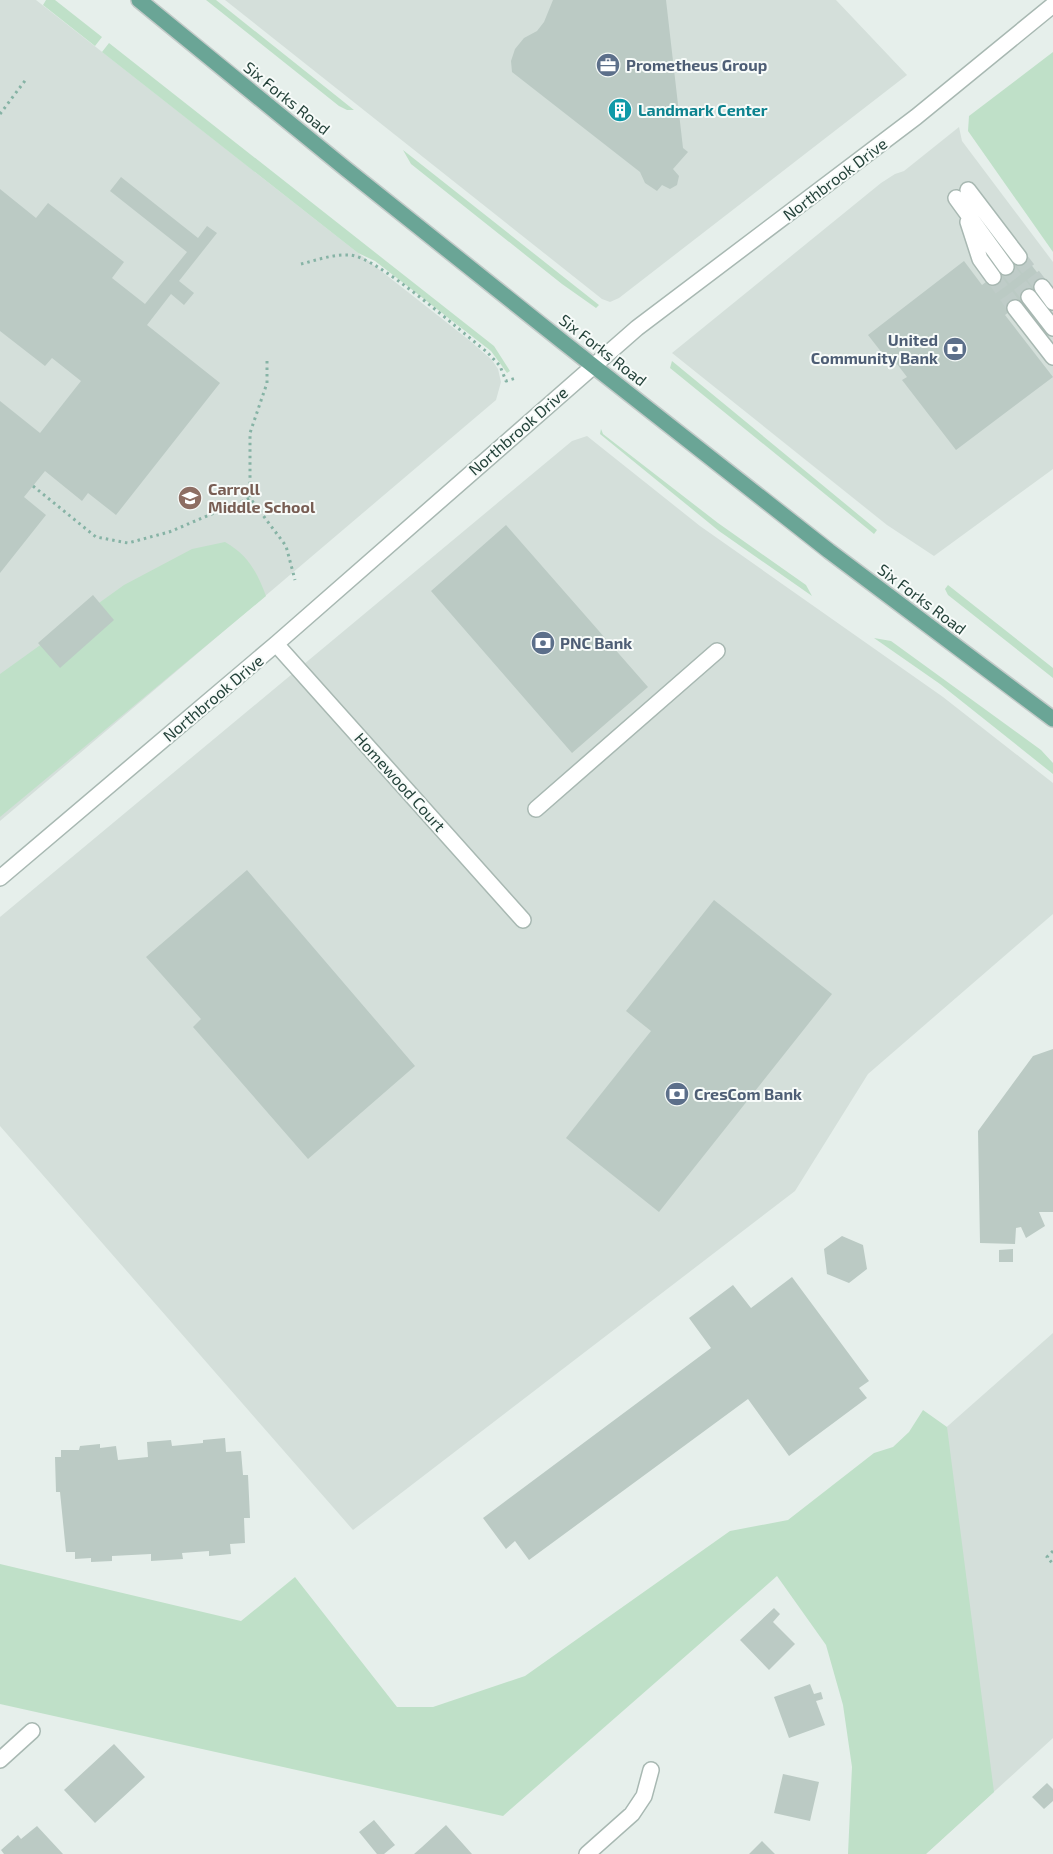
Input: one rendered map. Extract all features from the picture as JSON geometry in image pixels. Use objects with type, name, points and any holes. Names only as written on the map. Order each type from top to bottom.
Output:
[{"type":"main road","name":"Six Forks Road","points":[[139,0],[346,169],[829,551],[1053,719]]},
{"type":"street","name":"Northbrook Drive","points":[[0,878],[276,644],[637,328],[916,117],[1053,5]]},
{"type":"street","points":[[963,200],[1019,257]]},
{"type":"street","points":[[963,200],[1006,266]]},
{"type":"street","points":[[963,200],[980,259],[993,277]]},
{"type":"street","points":[[1042,287],[1053,302]]},
{"type":"street","points":[[1029,297],[1053,328]]},
{"type":"street","points":[[1015,308],[1053,357]]},
{"type":"street","name":"Homewood Court","points":[[276,644],[523,920]]},
{"type":"street","points":[[536,809],[717,651]]},
{"type":"street","points":[[0,1760],[32,1731]]},
{"type":"street","points":[[587,1854],[632,1814],[644,1796],[650,1770]]},
{"type":"path","points":[[0,114],[27,78]]},
{"type":"path","points":[[301,264],[332,256],[350,255],[375,263],[487,352],[500,366],[506,380],[516,378]]},
{"type":"path","points":[[267,361],[267,383],[250,433],[250,498],[286,546],[295,580]]},
{"type":"path","points":[[33,486],[96,537],[128,543],[169,532],[250,498]]},
{"type":"path","points":[[1053,1551],[1047,1557],[1053,1564]]},
{"type":"shaded area","name":"Carroll Middle School","points":[[0,0],[36,0],[469,340],[492,360],[498,369],[501,382],[496,400],[0,821]]},
{"type":"shaded area","name":"Landmark Center","points":[[225,0],[836,0],[907,75],[619,298],[610,302],[602,299]]},
{"type":"shaded area","points":[[959,127],[962,141],[1053,262],[1053,469],[934,556],[887,525],[672,353],[881,183],[895,174],[904,171]]},
{"type":"shaded area","points":[[587,436],[700,526],[943,697],[1053,783],[1053,914],[868,1074],[795,1191],[353,1530],[0,1126],[0,917],[572,441]]},
{"type":"shaded area","points":[[1053,1333],[1053,1738],[929,1851],[881,1485]]},
{"type":"green space","points":[[46,0],[55,0],[102,37],[95,46],[43,5]]},
{"type":"green space","points":[[206,0],[216,0],[354,110],[347,110],[339,106]]},
{"type":"green space","points":[[109,43],[494,346],[510,371],[507,373],[491,351],[375,261],[358,253],[102,52]]},
{"type":"green space","points":[[1053,52],[1053,252],[968,131],[969,116]]},
{"type":"green space","points":[[403,150],[599,305],[596,308],[562,284],[411,164]]},
{"type":"green space","points":[[672,361],[877,530],[874,534],[670,368]]},
{"type":"green space","points":[[601,429],[603,434],[718,523],[806,585],[812,596],[719,531],[600,434]]},
{"type":"green space","points":[[225,542],[246,558],[259,579],[266,596],[0,817],[0,674],[124,585],[192,549]]},
{"type":"green space","points":[[948,585],[1053,668],[1053,678],[948,595],[945,589]]},
{"type":"green space","points":[[874,638],[891,641],[1041,750],[1053,763],[1053,774],[940,684]]},
{"type":"green space","points":[[923,1410],[947,1427],[994,1792],[926,1854],[848,1854],[852,1767],[843,1705],[826,1645],[777,1576],[503,1816],[0,1704],[0,1564],[241,1621],[295,1577],[397,1707],[433,1707],[525,1676],[730,1531],[788,1520],[874,1453],[893,1447],[909,1432]]},
{"type":"building","name":"Landmark Center","points":[[553,0],[666,0],[683,148],[688,152],[673,169],[679,176],[677,185],[670,189],[662,185],[657,191],[645,183],[640,172],[512,72],[511,61],[515,49],[524,38],[537,31],[544,22]]},
{"type":"building","points":[[121,177],[198,238],[207,226],[217,233],[179,281],[194,293],[184,305],[171,294],[147,325],[220,383],[116,515],[88,493],[82,501],[45,471],[24,497],[46,515],[0,573],[0,401],[40,433],[81,381],[52,358],[45,366],[0,331],[0,189],[36,218],[48,203],[124,262],[112,278],[145,304],[187,252],[110,191]]},
{"type":"building","name":"United Community Bank","points":[[1023,254],[1046,284],[1005,315],[1053,377],[956,450],[902,380],[907,377],[897,364],[893,367],[868,335],[964,261],[982,285]]},
{"type":"building","name":"PNC Bank","points":[[506,525],[648,687],[572,753],[431,591]]},
{"type":"building","points":[[93,595],[114,620],[60,668],[38,643]]},
{"type":"building","points":[[247,870],[415,1066],[308,1159],[193,1027],[201,1019],[146,957]]},
{"type":"building","name":"CresCom Bank","points":[[714,900],[832,994],[659,1212],[566,1138],[651,1031],[626,1011]]},
{"type":"building","points":[[1053,1049],[1053,1212],[1039,1212],[1045,1226],[1026,1238],[1021,1227],[1016,1228],[1015,1244],[980,1243],[978,1131],[1033,1056]]},
{"type":"building","points":[[842,1236],[863,1245],[867,1269],[849,1283],[827,1274],[824,1249]]},
{"type":"building","points":[[1013,1249],[1013,1262],[999,1262],[999,1250]]},
{"type":"building","points":[[792,1277],[869,1381],[859,1388],[867,1398],[789,1456],[748,1399],[529,1560],[515,1541],[506,1549],[483,1518],[711,1348],[689,1318],[733,1285],[751,1308]]},
{"type":"building","points":[[225,1438],[226,1452],[241,1451],[243,1475],[248,1475],[250,1518],[244,1518],[245,1543],[230,1544],[231,1554],[209,1556],[209,1551],[182,1553],[183,1559],[151,1561],[151,1554],[112,1556],[112,1561],[91,1562],[91,1558],[75,1559],[75,1552],[66,1552],[60,1492],[56,1492],[55,1457],[61,1457],[61,1450],[79,1450],[80,1446],[100,1444],[100,1448],[116,1446],[118,1460],[148,1457],[147,1442],[171,1440],[172,1446],[203,1443],[203,1440]]},
{"type":"building","points":[[774,1608],[780,1614],[773,1622],[795,1644],[769,1670],[740,1640]]},
{"type":"building","points":[[810,1684],[814,1694],[821,1692],[823,1699],[816,1701],[825,1725],[789,1738],[774,1697]]},
{"type":"building","points":[[114,1744],[145,1777],[95,1823],[64,1790]]},
{"type":"building","points":[[783,1774],[819,1782],[810,1821],[774,1813]]},
{"type":"building","points":[[1047,1783],[1053,1789],[1053,1801],[1044,1809],[1032,1797]]},
{"type":"building","points":[[374,1820],[395,1845],[384,1854],[377,1854],[359,1832]]},
{"type":"building","points":[[446,1825],[472,1854],[414,1854],[422,1847]]},
{"type":"building","points":[[37,1826],[63,1854],[4,1854],[1,1850],[18,1835],[21,1839]]},
{"type":"building","points":[[762,1841],[775,1854],[749,1854]]},
{"type":"tunnel","points":[[1019,257],[1042,287]]},
{"type":"tunnel","points":[[1006,267],[1029,297]]},
{"type":"tunnel","points":[[993,277],[1015,308]]},
{"type":"place","name":"Prometheus Group","points":[[608,65]]},
{"type":"place","name":"Landmark Center","points":[[620,110]]},
{"type":"place","name":"United Community Bank","points":[[955,349]]},
{"type":"place","name":"Carroll Middle School","points":[[190,498]]},
{"type":"place","name":"PNC Bank","points":[[543,643]]},
{"type":"place","name":"CresCom Bank","points":[[677,1094]]}]
